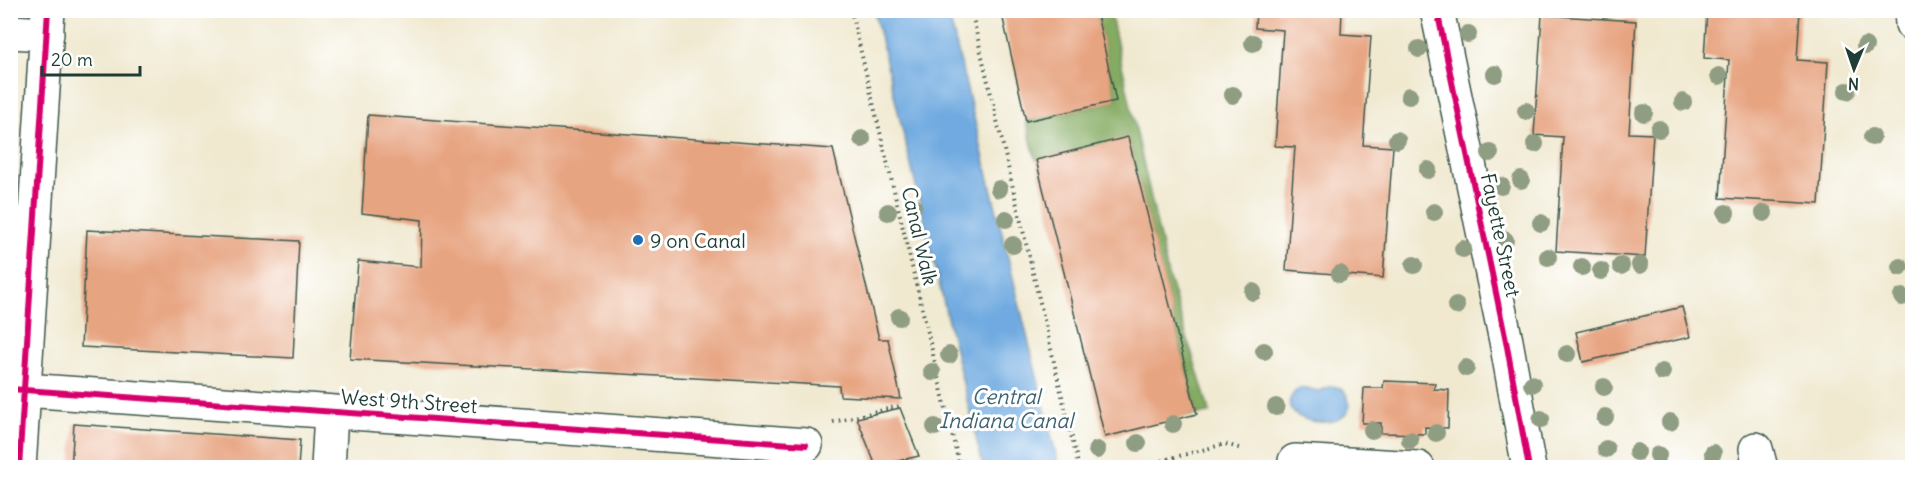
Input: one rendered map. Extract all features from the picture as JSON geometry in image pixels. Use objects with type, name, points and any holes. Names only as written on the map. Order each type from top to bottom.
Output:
[{"type":"street","name":"Fayette Street","points":[[1437,10],[1506,341],[1529,468]]},
{"type":"street","points":[[1911,10],[1912,24]]},
{"type":"street","points":[[10,32],[47,22],[17,390],[19,468]]},
{"type":"street","name":"West 9th Street","points":[[17,390],[331,412],[750,454],[806,445]]},
{"type":"street","points":[[328,468],[331,412]]},
{"type":"street","points":[[1296,464],[1418,468]]},
{"type":"path","points":[[971,10],[1079,468]]},
{"type":"path","points":[[833,422],[900,406]]},
{"type":"path","points":[[1133,468],[1225,444],[1239,448]]},
{"type":"green space","points":[[1096,11],[1110,11],[1168,275],[1210,413],[1176,418],[1197,413],[1128,138],[1036,160],[1026,121],[1116,101]]},
{"type":"water","name":"Central Indiana Canal","points":[[874,11],[948,11],[1059,467],[983,467]]},
{"type":"water","points":[[1331,386],[1342,389],[1348,399],[1347,411],[1339,419],[1327,422],[1313,421],[1300,417],[1291,410],[1290,400],[1299,388],[1320,391]]},
{"type":"building","points":[[1001,10],[1096,10],[1116,101],[1026,121]]},
{"type":"building","points":[[1256,10],[1342,10],[1341,34],[1371,36],[1363,145],[1393,147],[1383,278],[1286,270],[1295,147],[1275,146],[1283,30],[1255,28]]},
{"type":"building","points":[[1707,10],[1800,10],[1797,60],[1828,62],[1819,204],[1720,198],[1729,60],[1704,58]]},
{"type":"building","points":[[1542,15],[1636,21],[1629,133],[1653,134],[1645,257],[1556,251],[1563,137],[1534,135]]},
{"type":"building","name":"9 on Canal","points":[[368,115],[833,149],[879,339],[888,339],[901,399],[840,396],[839,386],[350,359],[358,261],[421,267],[422,220],[362,213]]},
{"type":"building","points":[[1128,137],[1197,414],[1105,437],[1036,160]]},
{"type":"building","points":[[87,230],[299,241],[293,358],[81,347]]},
{"type":"building","points":[[1682,307],[1690,337],[1583,362],[1576,332]]},
{"type":"building","points":[[1384,381],[1435,383],[1434,389],[1449,390],[1448,428],[1425,427],[1425,434],[1381,433],[1381,423],[1362,423],[1364,388],[1383,388]]},
{"type":"building","points":[[900,408],[919,456],[876,466],[857,418]]},
{"type":"building","points":[[74,424],[300,440],[298,468],[71,468]]},
{"type":"cycle path","points":[[19,468],[48,10]]},
{"type":"cycle path","points":[[1437,10],[1506,341],[1529,468]]},
{"type":"cycle path","points":[[10,389],[806,445]]},
{"type":"place","name":"9 on Canal","points":[[638,240]]}]
